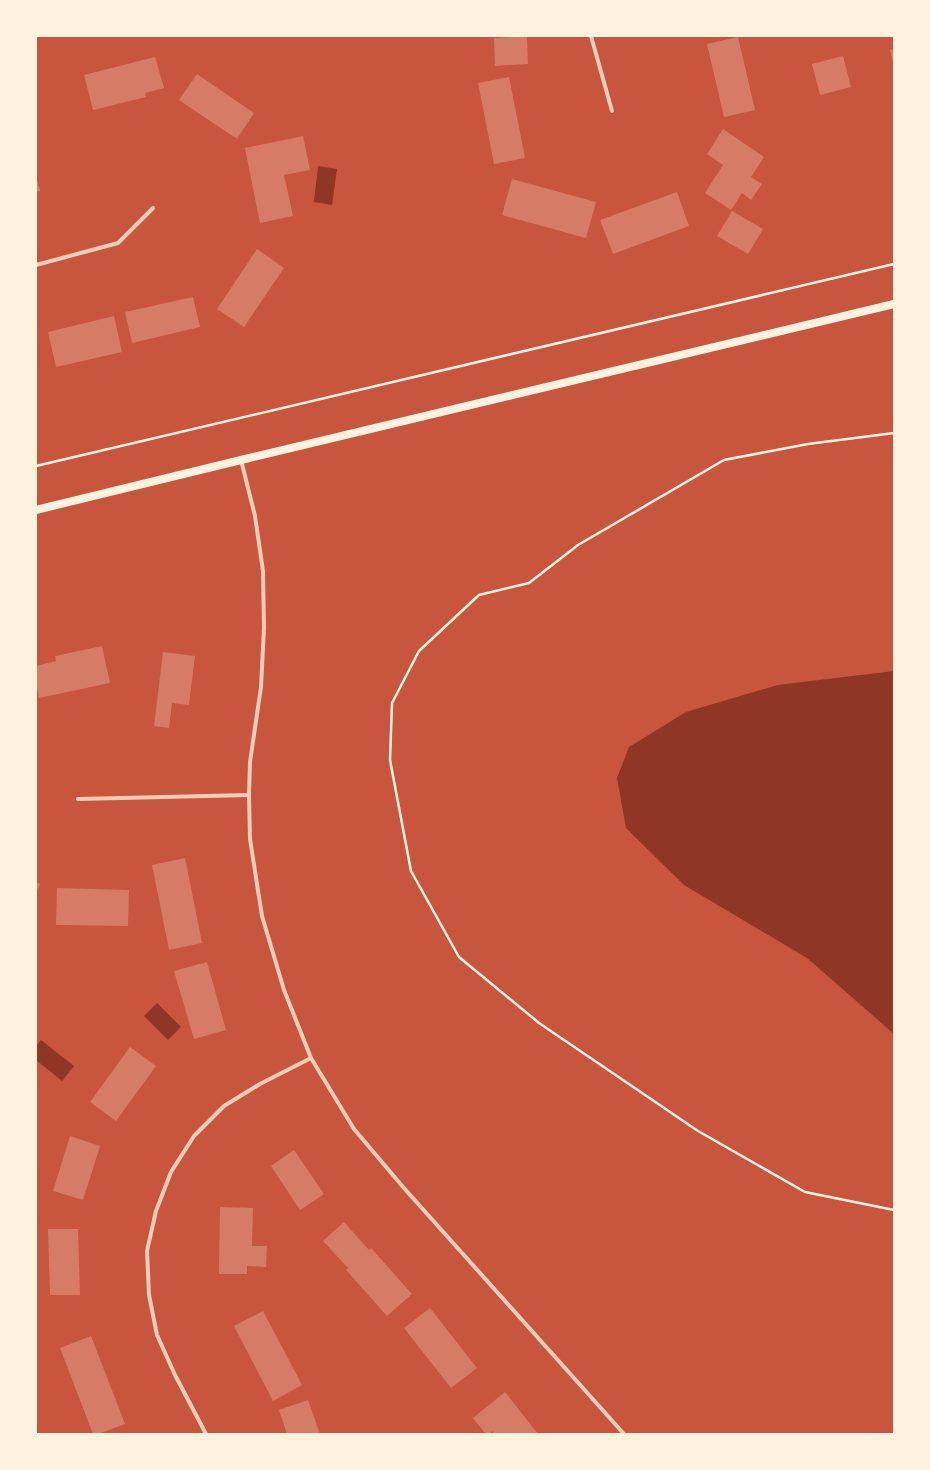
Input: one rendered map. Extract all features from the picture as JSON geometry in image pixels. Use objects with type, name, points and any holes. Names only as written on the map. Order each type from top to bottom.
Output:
[{"type":"main road","points":[[36,510],[894,304]]},
{"type":"street","points":[[591,36],[612,111]]},
{"type":"street","points":[[36,265],[118,243],[153,208]]},
{"type":"street","points":[[241,460],[255,516],[263,571],[264,628],[261,687],[250,762],[250,839],[262,916],[284,990],[311,1058],[354,1129],[403,1188],[624,1434]]},
{"type":"street","points":[[78,798],[249,796]]},
{"type":"street","points":[[206,1434],[174,1374],[155,1328],[148,1295],[147,1251],[156,1212],[171,1172],[194,1136],[224,1106],[260,1084],[311,1058]]},
{"type":"path","points":[[36,466],[894,264]]},
{"type":"path","points":[[894,433],[808,444],[724,460],[578,545],[529,583],[480,595],[419,651],[392,703],[390,760],[410,871],[459,957],[539,1023],[698,1131],[805,1192],[894,1210]]},
{"type":"shaded area","points":[[318,166],[337,169],[332,205],[314,202]]},
{"type":"shaded area","points":[[894,671],[894,1034],[807,958],[684,885],[626,828],[617,778],[629,747],[686,712],[778,685]]},
{"type":"shaded area","points":[[157,1003],[181,1027],[168,1040],[144,1016]]},
{"type":"shaded area","points":[[41,1040],[74,1066],[62,1081],[36,1060],[36,1046]]},
{"type":"building","points":[[527,36],[528,64],[495,66],[494,38]]},
{"type":"building","points":[[738,37],[755,110],[724,117],[707,44]]},
{"type":"building","points":[[894,49],[894,63],[893,63],[890,50]]},
{"type":"building","points":[[843,56],[851,87],[820,95],[812,64]]},
{"type":"building","points":[[155,57],[164,88],[145,93],[146,97],[93,110],[84,75]]},
{"type":"building","points":[[197,74],[254,113],[237,139],[179,100]]},
{"type":"building","points":[[509,77],[525,158],[494,164],[478,83]]},
{"type":"building","points":[[723,129],[764,157],[751,177],[762,184],[751,200],[742,193],[731,210],[705,193],[723,165],[707,154]]},
{"type":"building","points":[[303,136],[310,170],[284,175],[293,216],[260,223],[245,148]]},
{"type":"building","points":[[36,176],[40,191],[36,192]]},
{"type":"building","points":[[512,179],[596,202],[586,238],[502,215]]},
{"type":"building","points":[[677,192],[689,226],[613,254],[600,220]]},
{"type":"building","points":[[732,211],[763,229],[748,254],[717,236]]},
{"type":"building","points":[[257,249],[284,268],[244,327],[217,309]]},
{"type":"building","points":[[193,297],[200,327],[132,343],[125,312]]},
{"type":"building","points":[[114,316],[122,352],[56,367],[48,332]]},
{"type":"building","points":[[102,646],[110,683],[39,698],[36,684],[36,666],[56,661],[55,656]]},
{"type":"building","points":[[163,652],[195,656],[189,705],[172,703],[169,728],[154,726]]},
{"type":"building","points":[[185,858],[202,943],[169,950],[152,865]]},
{"type":"building","points":[[36,882],[40,884],[36,893]]},
{"type":"building","points":[[57,888],[129,890],[128,926],[56,925]]},
{"type":"building","points":[[207,962],[226,1030],[194,1039],[174,971]]},
{"type":"building","points":[[130,1047],[156,1066],[116,1121],[90,1102]]},
{"type":"building","points":[[70,1136],[100,1146],[83,1200],[53,1191]]},
{"type":"building","points":[[294,1150],[324,1194],[300,1210],[271,1166]]},
{"type":"building","points":[[220,1207],[253,1208],[252,1246],[267,1246],[266,1267],[247,1266],[247,1274],[219,1274]]},
{"type":"building","points":[[344,1222],[369,1250],[371,1248],[412,1294],[387,1316],[346,1270],[348,1268],[323,1241]]},
{"type":"building","points":[[48,1229],[78,1229],[80,1295],[50,1295]]},
{"type":"building","points":[[430,1308],[477,1368],[451,1388],[404,1328]]},
{"type":"building","points":[[263,1311],[302,1385],[273,1401],[234,1326]]},
{"type":"building","points":[[91,1336],[125,1424],[98,1434],[93,1434],[60,1348]]},
{"type":"building","points":[[505,1392],[538,1434],[494,1434],[493,1431],[486,1434],[473,1418]]},
{"type":"building","points":[[308,1400],[320,1434],[287,1434],[279,1410]]}]
